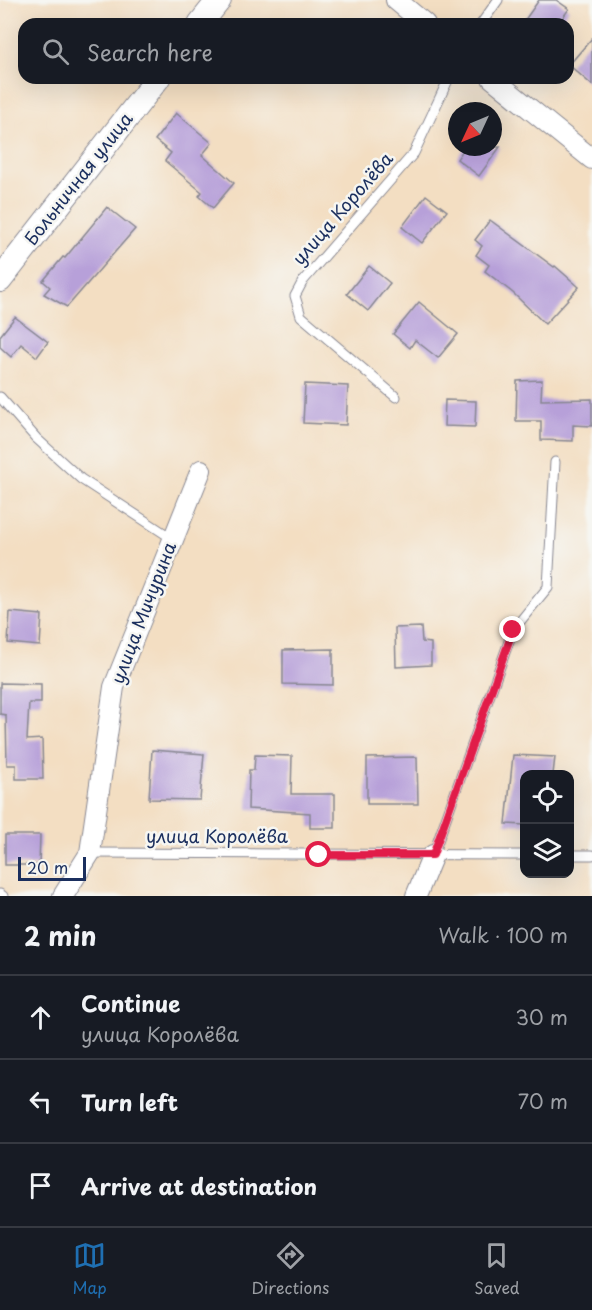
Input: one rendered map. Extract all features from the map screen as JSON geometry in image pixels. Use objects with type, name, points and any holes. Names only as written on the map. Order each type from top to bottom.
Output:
[{"type":"street","points":[[205,18],[219,0]]},
{"type":"street","points":[[396,0],[418,18]]},
{"type":"street","name":"Больничная улица","points":[[0,280],[153,84]]},
{"type":"street","points":[[499,84],[592,159]]},
{"type":"street","name":"улица Мичурина","points":[[63,896],[90,853],[114,687],[201,470]]},
{"type":"street","points":[[416,896],[433,855]]},
{"type":"lane","points":[[485,18],[498,0]]},
{"type":"lane","name":"улица Королёва","points":[[396,397],[301,316],[295,296],[303,281],[414,153],[446,84]]},
{"type":"lane","points":[[0,397],[36,438],[81,479],[173,539]]},
{"type":"lane","points":[[433,855],[513,630],[548,587],[555,462]]},
{"type":"lane","name":"улица Королёва","points":[[90,853],[520,855]]},
{"type":"lane","points":[[574,855],[592,855]]},
{"type":"building","points":[[539,0],[556,0],[569,9],[562,18],[526,18]]},
{"type":"building","points":[[592,38],[592,85],[574,69],[574,59]]},
{"type":"building","points":[[176,113],[212,143],[202,155],[234,183],[213,208],[199,196],[202,192],[165,161],[171,153],[155,140]]},
{"type":"building","points":[[459,156],[493,156],[479,176],[457,159]]},
{"type":"building","points":[[426,195],[447,211],[422,243],[402,227]]},
{"type":"building","points":[[107,207],[135,229],[67,307],[44,294],[50,287],[43,281]]},
{"type":"building","points":[[490,220],[555,266],[579,287],[545,324],[513,293],[485,271],[489,265],[476,255],[482,246],[475,240]]},
{"type":"building","points":[[369,266],[390,283],[368,311],[347,294]]},
{"type":"building","points":[[419,302],[458,334],[438,358],[415,340],[410,348],[393,334]]},
{"type":"building","points":[[15,317],[48,342],[37,357],[21,344],[11,357],[0,347],[0,336]]},
{"type":"building","points":[[542,380],[541,400],[592,399],[592,426],[573,425],[573,441],[541,440],[541,421],[516,421],[517,381]]},
{"type":"building","points":[[305,384],[348,386],[346,425],[303,423]]},
{"type":"building","points":[[445,400],[476,401],[475,427],[444,426]]},
{"type":"building","points":[[10,612],[42,615],[40,646],[8,643]]},
{"type":"building","points":[[421,627],[422,642],[431,643],[431,665],[396,667],[395,628]]},
{"type":"building","points":[[333,649],[333,685],[283,684],[283,650]]},
{"type":"building","points":[[0,683],[41,684],[41,703],[29,703],[27,740],[42,739],[43,779],[16,779],[16,765],[7,765],[6,715],[0,714]]},
{"type":"building","points":[[152,750],[204,754],[200,800],[149,799]]},
{"type":"building","points":[[255,755],[292,756],[291,794],[335,794],[335,828],[310,828],[310,813],[248,809],[249,770],[254,770]]},
{"type":"building","points":[[513,755],[555,757],[553,770],[520,770],[520,825],[506,824]]},
{"type":"building","points":[[417,757],[418,804],[367,804],[367,758]]},
{"type":"building","points":[[5,835],[40,835],[39,865],[5,865]]},
{"type":"route","points":[[319,855],[433,855],[513,630]]}]
